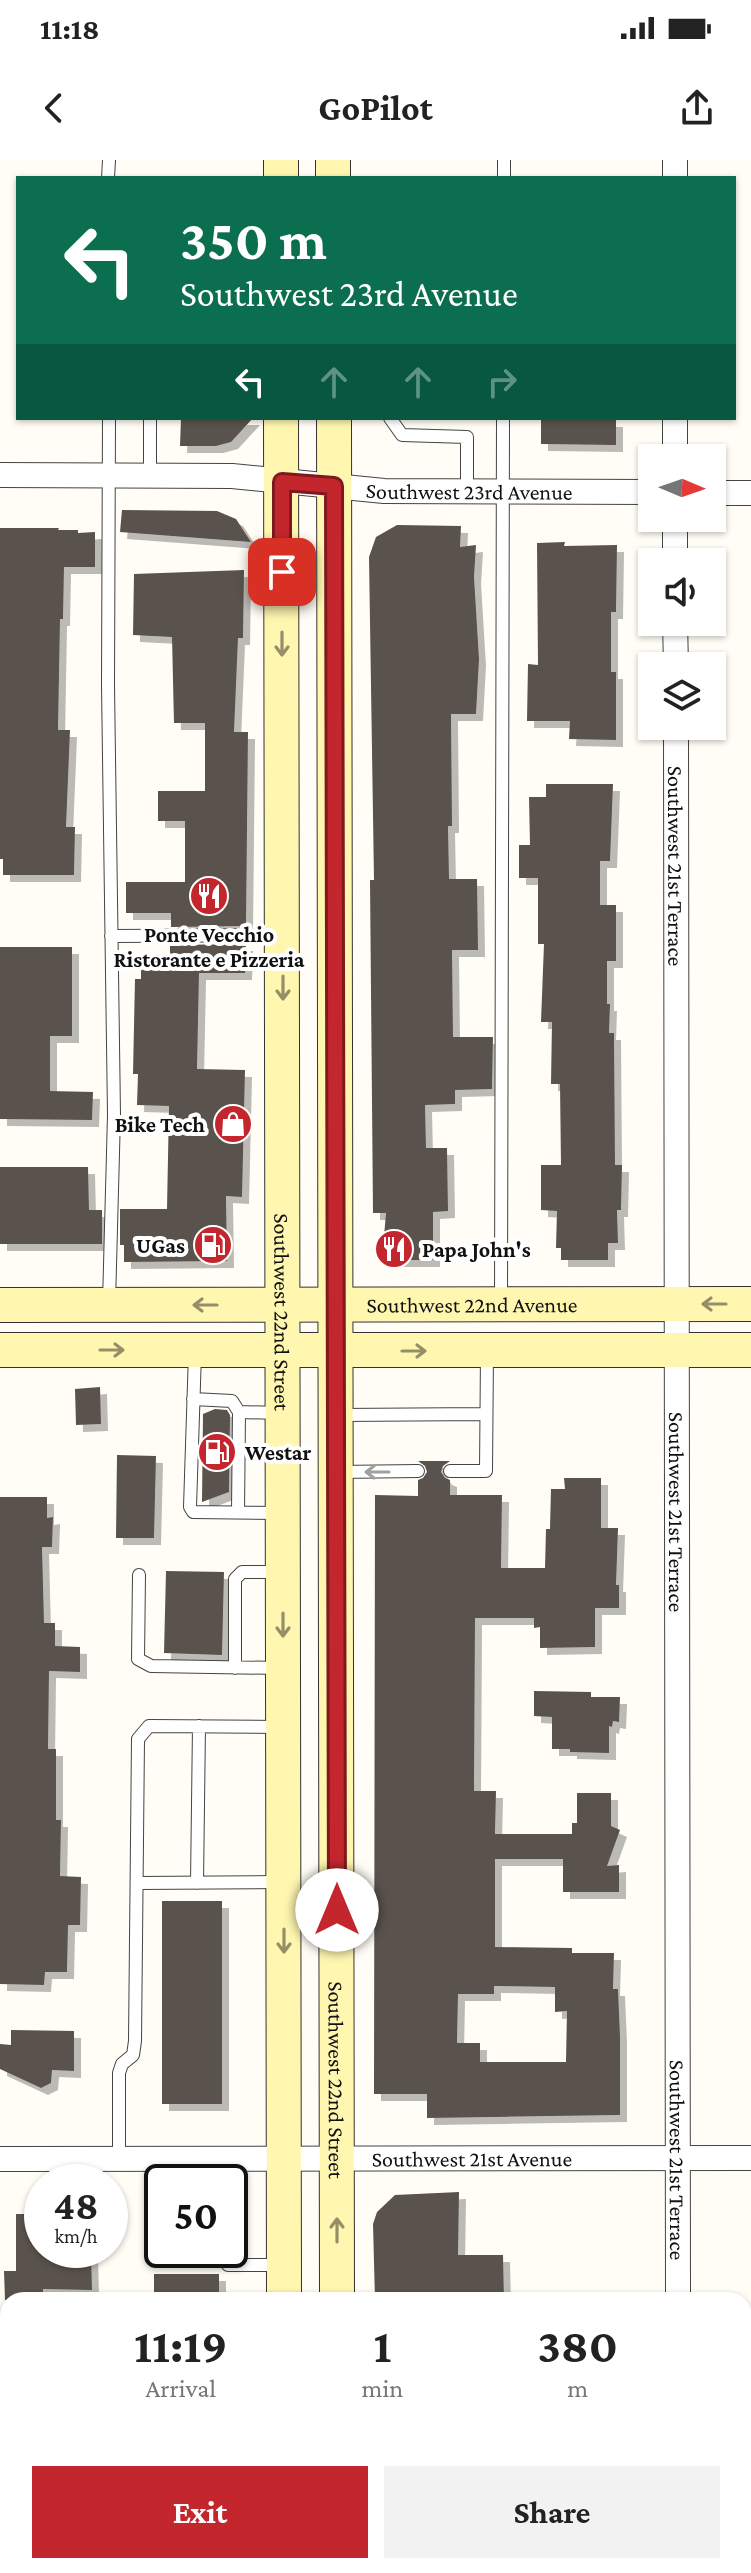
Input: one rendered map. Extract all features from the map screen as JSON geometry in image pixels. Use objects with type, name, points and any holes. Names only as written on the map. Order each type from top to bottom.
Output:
[{"type":"main road","name":"Southwest 22nd Street","points":[[281,420],[284,2292]]},
{"type":"main road","name":"Southwest 22nd Street","points":[[334,420],[337,2292]]},
{"type":"main road","name":"Southwest 22nd Avenue","points":[[0,1305],[751,1304]]},
{"type":"main road","name":"Southwest 22nd Avenue","points":[[0,1350],[751,1350]]},
{"type":"street","points":[[675,420],[675,444]]},
{"type":"street","name":"Southwest 23rd Avenue","points":[[0,475],[232,476],[384,491],[638,492]]},
{"type":"street","points":[[726,493],[751,493]]},
{"type":"street","name":"Southwest 21st Terrace","points":[[676,740],[678,2292]]},
{"type":"street","name":"Southwest 21st Avenue","points":[[0,2159],[751,2158]]},
{"type":"lane","points":[[109,420],[114,1115],[109,1304]]},
{"type":"lane","points":[[150,420],[150,475]]},
{"type":"lane","points":[[391,420],[402,435],[467,437],[467,491]]},
{"type":"lane","points":[[501,1305],[503,420]]},
{"type":"lane","points":[[111,936],[282,935]]},
{"type":"lane","points":[[195,1350],[190,1507],[193,1512],[284,1513]]},
{"type":"lane","points":[[450,1471],[486,1471],[487,1350]]},
{"type":"lane","points":[[193,1399],[232,1401],[239,1412],[238,1512]]},
{"type":"lane","points":[[239,1412],[283,1413]]},
{"type":"lane","points":[[336,1415],[486,1414]]},
{"type":"lane","points":[[337,1472],[418,1471]]},
{"type":"lane","points":[[235,1668],[235,1579],[242,1572],[283,1572]]},
{"type":"lane","points":[[139,1575],[138,1659],[151,1666],[284,1668]]},
{"type":"lane","points":[[119,2159],[119,2073],[122,2064],[133,2055],[135,2041],[138,1739],[149,1726],[283,1727]]},
{"type":"lane","points":[[197,1883],[199,1726]]},
{"type":"lane","points":[[137,1883],[283,1882]]},
{"type":"lane","points":[[248,2265],[284,2265]]},
{"type":"building","points":[[181,420],[251,420],[231,442],[216,446],[180,446]]},
{"type":"building","points":[[541,420],[616,420],[616,445],[541,444]]},
{"type":"building","points":[[122,510],[217,511],[236,519],[251,542],[120,532]]},
{"type":"building","points":[[397,525],[461,526],[460,547],[476,545],[474,577],[479,659],[476,714],[451,714],[452,826],[448,826],[449,879],[477,879],[478,950],[452,950],[453,1037],[493,1037],[492,1089],[455,1090],[455,1104],[425,1105],[426,1148],[447,1148],[448,1211],[433,1212],[433,1260],[397,1260],[383,1248],[386,1213],[373,1213],[370,880],[374,880],[369,557],[376,537]]},
{"type":"building","points":[[0,528],[59,528],[78,530],[78,533],[95,532],[95,567],[64,567],[63,619],[60,619],[58,730],[70,730],[66,827],[75,827],[74,875],[3,875],[3,859],[0,859]]},
{"type":"building","points":[[565,542],[564,546],[617,545],[616,612],[611,612],[611,672],[616,672],[616,740],[569,739],[570,721],[527,721],[528,664],[538,665],[537,543]]},
{"type":"building","points":[[244,570],[243,638],[238,638],[234,732],[248,732],[246,926],[171,927],[171,913],[126,913],[126,882],[185,882],[185,821],[158,821],[158,791],[205,791],[205,723],[174,723],[172,637],[133,635],[134,574]]},
{"type":"building","points":[[546,784],[613,784],[610,861],[600,861],[600,905],[616,905],[616,961],[607,961],[607,1004],[610,1004],[609,1033],[614,1033],[615,1165],[622,1165],[621,1210],[617,1210],[618,1243],[608,1243],[608,1260],[561,1260],[561,1248],[556,1248],[557,1211],[541,1210],[541,1165],[561,1165],[560,1084],[551,1084],[552,1022],[541,1022],[544,944],[538,944],[538,878],[519,878],[519,845],[530,845],[529,797],[546,797]]},
{"type":"building","points":[[246,944],[245,973],[199,973],[197,1069],[245,1070],[242,1197],[226,1196],[227,1261],[124,1262],[124,1245],[120,1245],[120,1209],[167,1209],[169,1106],[137,1105],[138,1074],[133,1074],[135,979],[141,979],[141,954],[170,954],[170,945]]},
{"type":"building","points":[[0,947],[72,947],[72,1036],[50,1036],[50,1091],[93,1092],[92,1120],[0,1119]]},
{"type":"building","points":[[0,1167],[88,1167],[89,1210],[102,1210],[102,1244],[0,1244]]},
{"type":"building","points":[[100,1387],[101,1424],[76,1425],[75,1389]]},
{"type":"building","name":"Westar","points":[[215,1409],[227,1410],[230,1415],[229,1492],[202,1502],[203,1414]]},
{"type":"building","points":[[117,1455],[156,1456],[154,1538],[116,1538]]},
{"type":"building","points":[[418,1461],[450,1461],[441,1472],[450,1480],[450,1495],[502,1495],[501,1568],[545,1568],[551,1489],[565,1489],[564,1478],[601,1478],[601,1528],[618,1528],[616,1585],[619,1585],[619,1608],[595,1608],[595,1647],[540,1648],[540,1627],[534,1628],[534,1618],[475,1618],[474,1791],[496,1791],[495,1834],[572,1834],[572,1823],[577,1823],[577,1793],[611,1793],[611,1826],[620,1830],[607,1866],[619,1865],[619,1892],[563,1892],[563,1859],[495,1859],[495,1947],[572,1948],[572,1953],[614,1953],[613,1989],[618,1989],[620,2036],[620,2115],[427,2118],[427,2094],[374,2094],[375,1495],[418,1496],[418,1480],[427,1472]],"holes":[[[494,1986],[555,1987],[555,2012],[567,2011],[566,2062],[480,2062],[480,2043],[457,2043],[458,1994],[494,1994]]]},
{"type":"building","points":[[0,1497],[47,1497],[47,1518],[53,1517],[52,1547],[42,1547],[44,1623],[55,1623],[55,1646],[80,1647],[80,1672],[49,1671],[48,1749],[56,1749],[56,1820],[61,1820],[60,1876],[81,1877],[80,1925],[68,1925],[67,1972],[45,1972],[44,1985],[0,1984]]},
{"type":"building","points":[[166,1571],[224,1572],[222,1655],[164,1653]]},
{"type":"building","points":[[534,1691],[591,1692],[591,1697],[620,1697],[619,1722],[613,1721],[612,1727],[609,1726],[609,1753],[552,1749],[552,1717],[534,1716]]},
{"type":"building","points":[[162,1901],[222,1901],[222,2104],[162,2104]]},
{"type":"building","points":[[11,2030],[74,2031],[74,2071],[52,2070],[51,2083],[41,2088],[0,2069],[0,2044],[11,2045]]},
{"type":"building","points":[[459,2192],[458,2255],[503,2255],[504,2292],[375,2292],[373,2224],[377,2212],[395,2195]]},
{"type":"building","points":[[16,2214],[24,2214],[24,2268],[91,2268],[92,2290],[5,2292],[4,2271],[16,2271]]},
{"type":"building","points":[[154,2274],[219,2274],[219,2292],[154,2292]]},
{"type":"place","name":"Ponte Vecchio Ristorante e Pizzeria","points":[[209,896]]},
{"type":"place","name":"Bike Tech","points":[[233,1124]]},
{"type":"place","name":"UGas","points":[[213,1245]]},
{"type":"place","name":"Papa John's","points":[[394,1249]]},
{"type":"place","name":"Westar","points":[[217,1452]]},
{"type":"route","points":[[282,572],[282,482],[334,486],[337,1910]]}]
